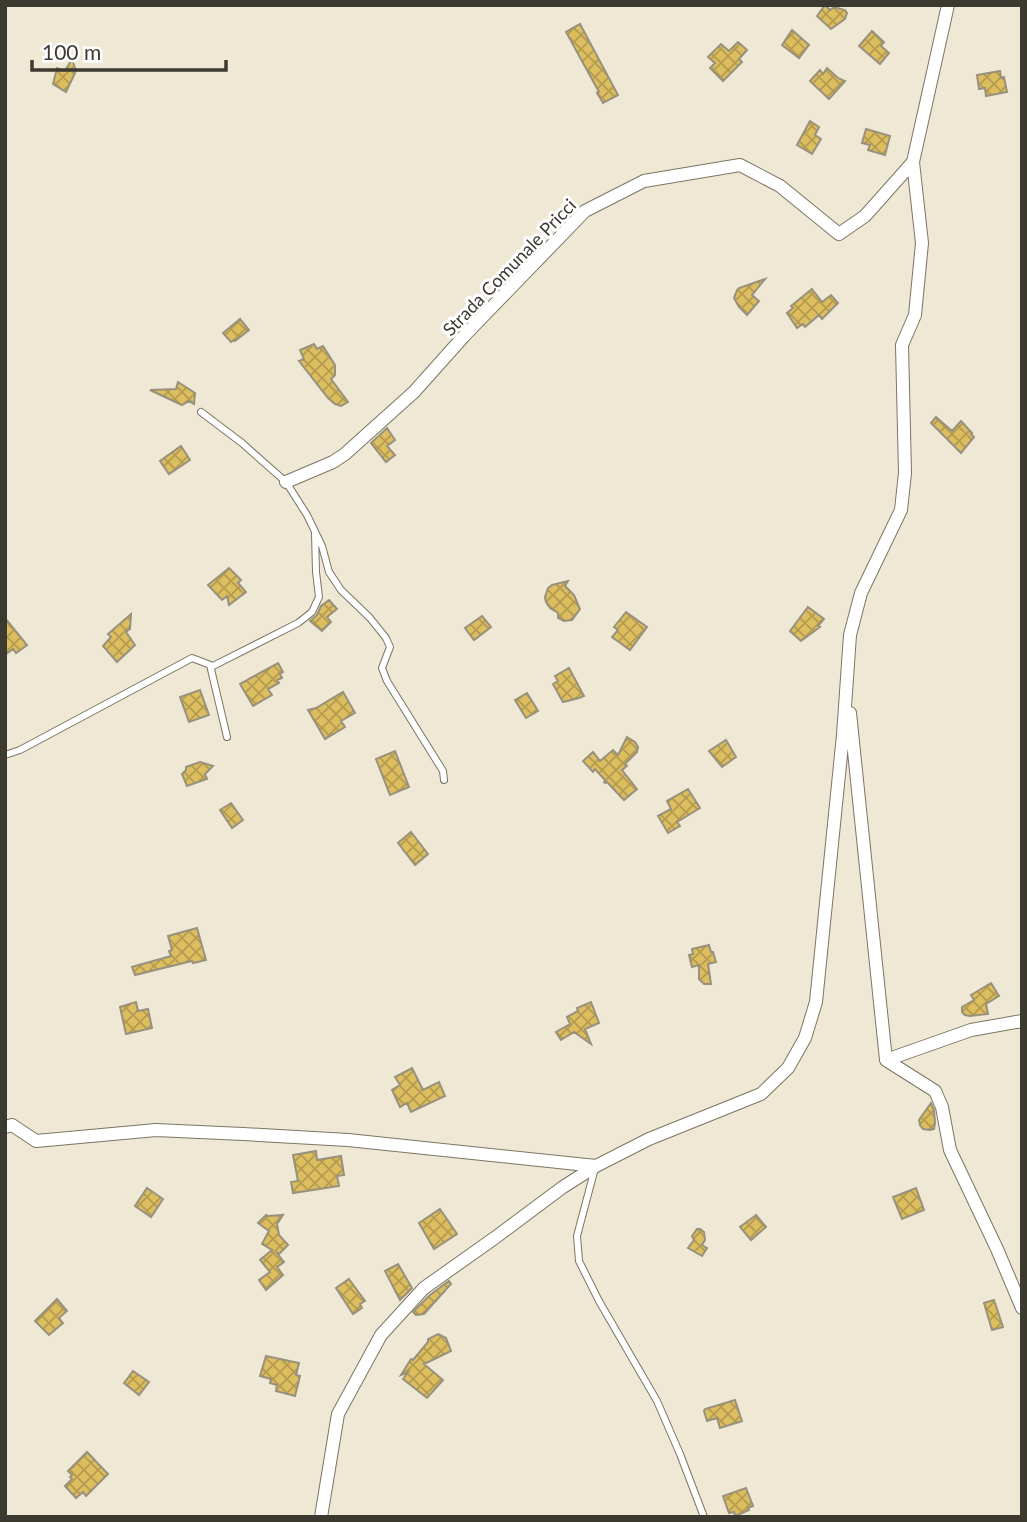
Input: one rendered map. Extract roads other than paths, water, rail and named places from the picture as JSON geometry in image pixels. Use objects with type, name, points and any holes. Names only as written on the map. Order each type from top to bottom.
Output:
[{"type":"street","points":[[321,1517],[338,1414],[381,1335],[424,1288],[596,1166],[649,1139],[761,1094],[788,1068],[805,1038],[816,1002],[843,734],[850,635],[861,593],[901,510],[905,472],[902,345],[915,315],[922,243],[914,162],[948,5]]},
{"type":"street","name":"Strada Comunale Pricci","points":[[286,482],[345,454],[404,401],[585,211],[644,181],[740,165],[780,186],[839,234],[865,216],[914,162]]},
{"type":"street","points":[[847,677],[886,1060]]},
{"type":"street","points":[[886,1060],[971,1030],[1022,1021]]},
{"type":"street","points":[[886,1060],[935,1091],[942,1107],[950,1150],[1022,1308]]},
{"type":"street","points":[[5,1127],[12,1125],[36,1141],[156,1130],[348,1140],[596,1166]]},
{"type":"lane","points":[[201,412],[242,443],[286,482],[316,531],[329,572],[341,590],[387,638],[390,647],[382,668],[387,681],[443,771],[444,780]]},
{"type":"lane","points":[[5,755],[20,750],[192,658],[213,666],[298,623],[312,612],[319,597],[316,531]]},
{"type":"lane","points":[[210,665],[227,737]]},
{"type":"lane","points":[[596,1166],[577,1236],[579,1261],[657,1401],[704,1517]]}]
